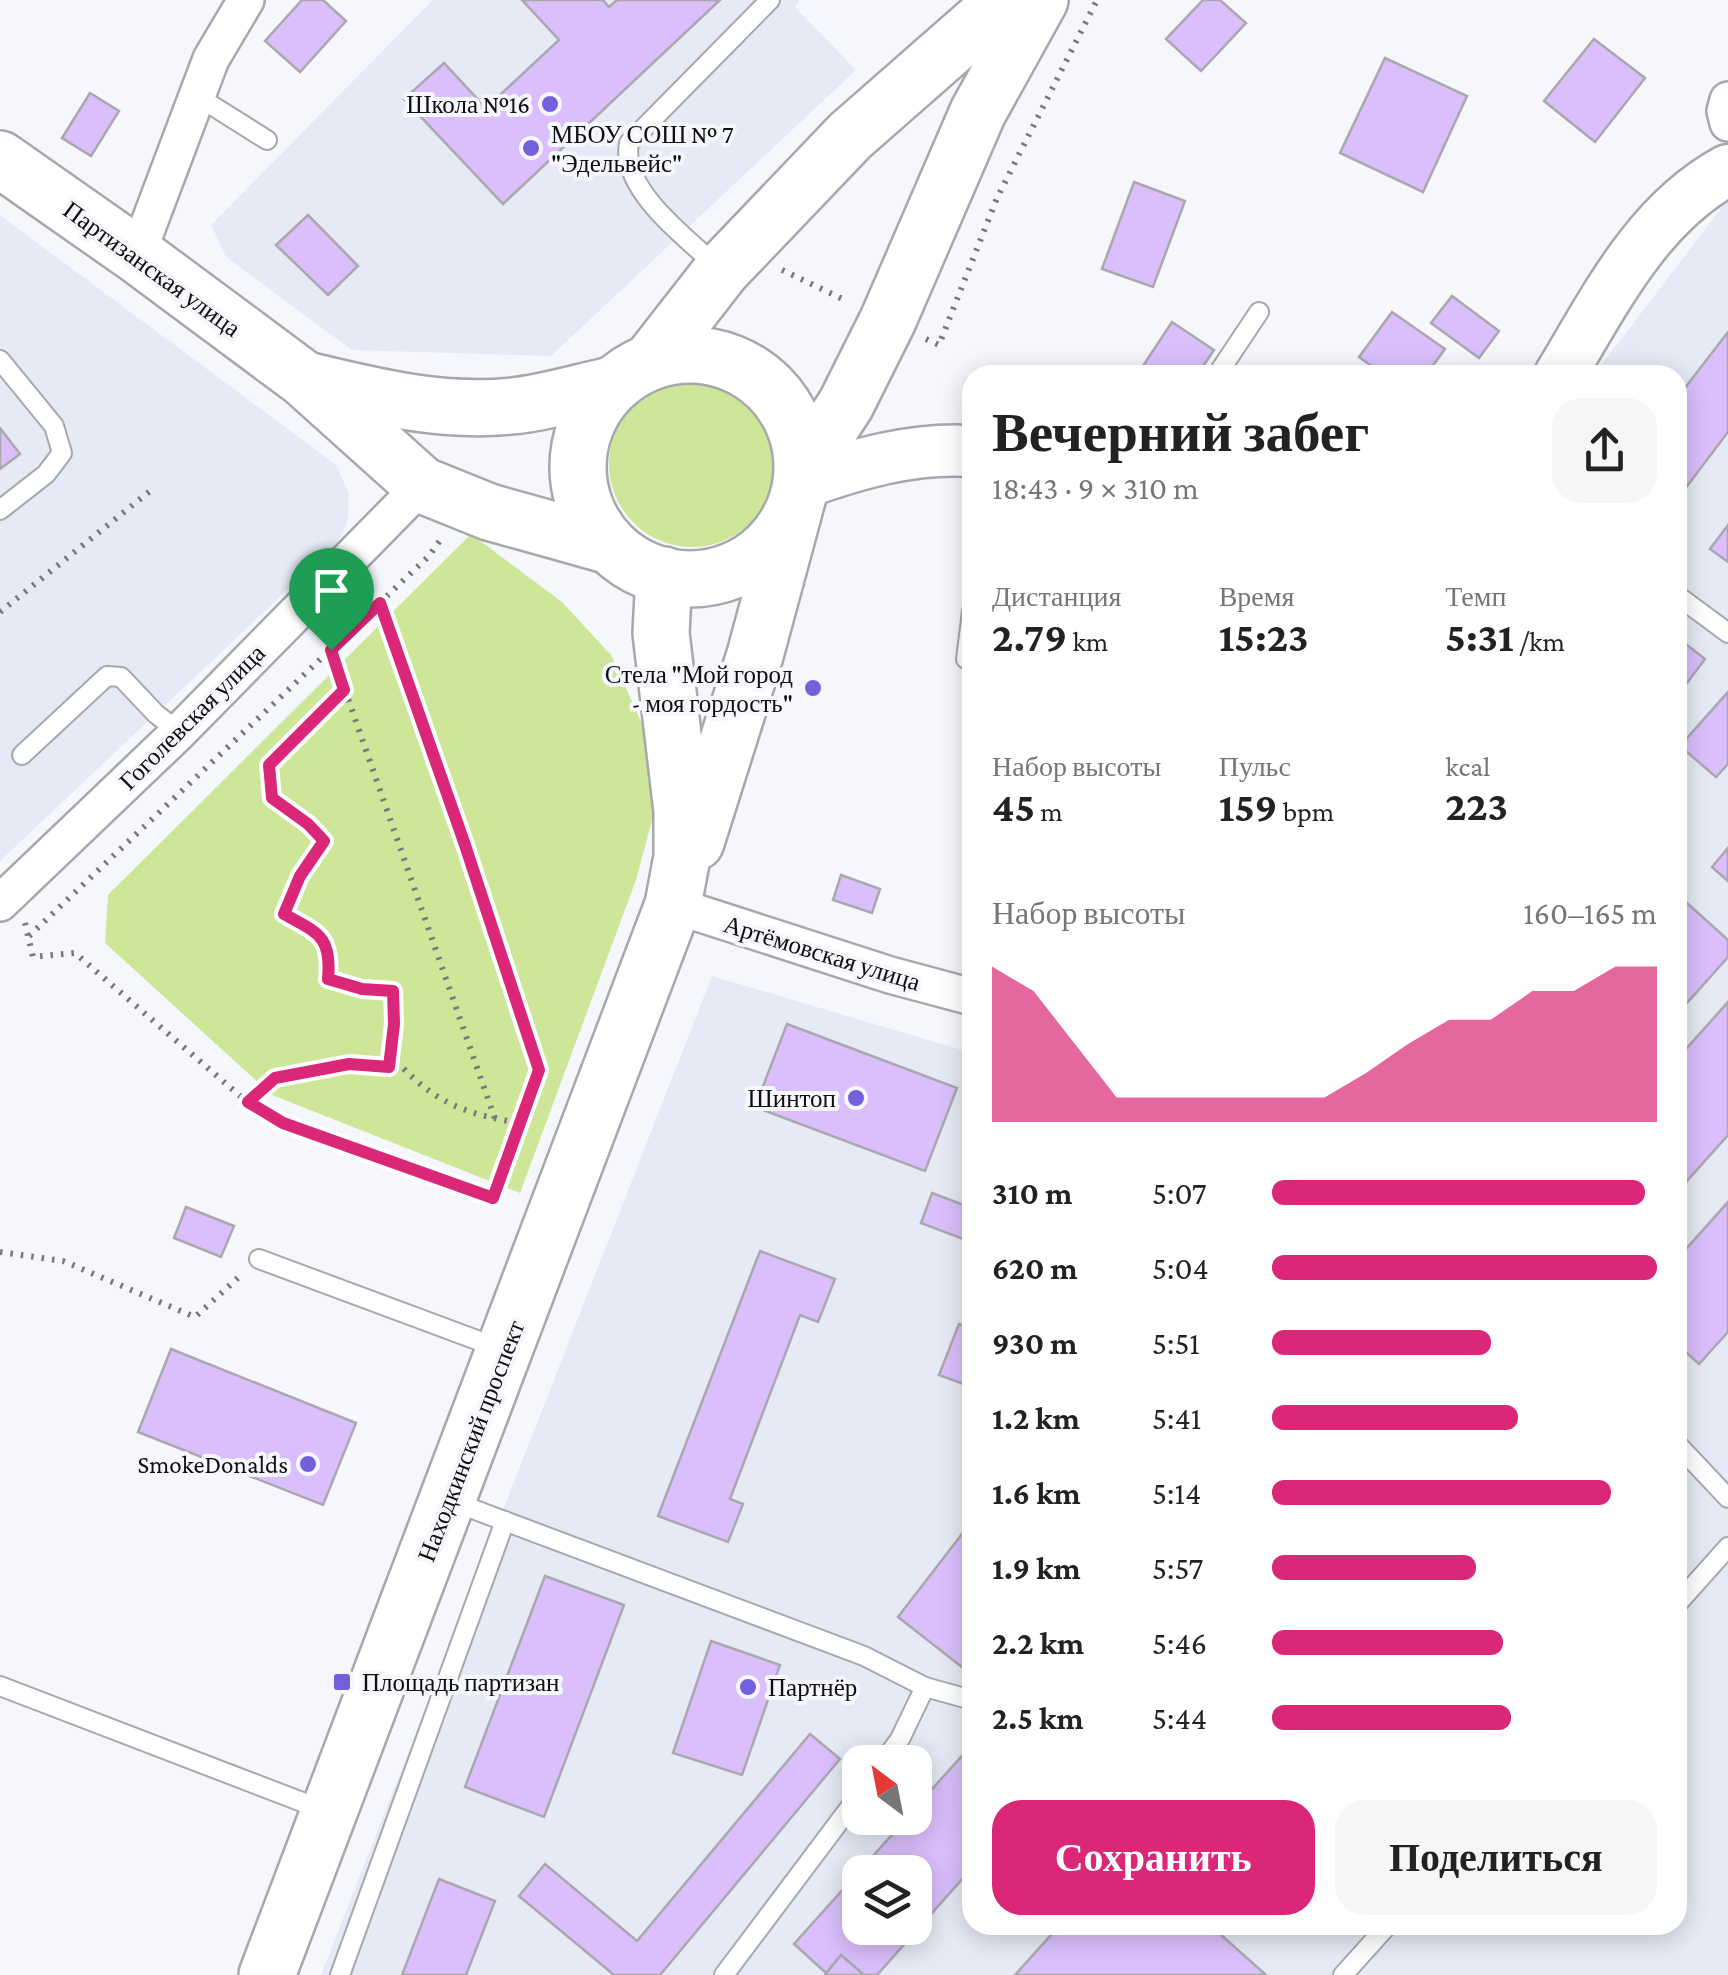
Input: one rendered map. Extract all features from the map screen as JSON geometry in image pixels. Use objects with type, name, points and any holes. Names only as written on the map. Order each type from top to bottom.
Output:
[{"type":"main road","points":[[1005,0],[850,136],[722,270],[586,422],[576,464],[584,508],[607,545],[642,570],[686,580],[728,573],[768,550],[888,320],[978,112],[1040,0]]},
{"type":"main road","name":"Партизанская улица","points":[[0,160],[304,379],[444,494],[607,545]]},
{"type":"main road","points":[[1566,365],[1625,268],[1665,217],[1702,185],[1728,170]]},
{"type":"main road","points":[[632,373],[693,354],[733,363],[772,390],[796,426],[799,488],[755,655],[680,896],[673,906]]},
{"type":"main road","name":"Партизанская улица","points":[[304,379],[418,405],[512,406],[632,373]]},
{"type":"main road","points":[[799,488],[868,462],[911,452],[962,451]]},
{"type":"main road","points":[[664,575],[662,648],[682,811],[682,857],[673,906]]},
{"type":"main road","name":"Находкинский проспект","points":[[266,1975],[673,906]]},
{"type":"street","points":[[137,255],[211,60],[246,0]]},
{"type":"street","points":[[1728,100],[1728,123]]},
{"type":"street","name":"Гоголевская улица","points":[[8,889],[444,494]]},
{"type":"street","name":"Артёмовская улица","points":[[673,906],[962,994]]},
{"type":"lane","points":[[722,270],[682,234],[633,180],[626,158],[629,143],[770,0]]},
{"type":"lane","points":[[197,96],[267,140]]},
{"type":"lane","points":[[1224,365],[1259,312]]},
{"type":"lane","points":[[0,360],[54,426],[62,453],[46,474],[0,510]]},
{"type":"lane","points":[[1687,603],[1728,634]]},
{"type":"lane","points":[[22,755],[107,676],[122,677],[156,714],[179,732]]},
{"type":"lane","points":[[259,1260],[506,1351]]},
{"type":"lane","points":[[1687,1455],[1728,1498]]},
{"type":"lane","points":[[448,1500],[864,1656],[925,1686],[962,1697]]},
{"type":"lane","points":[[340,1975],[504,1521]]},
{"type":"lane","points":[[1687,1594],[1728,1548]]},
{"type":"lane","points":[[0,1686],[328,1812]]},
{"type":"lane","points":[[896,1745],[925,1686]]},
{"type":"lane","points":[[724,1975],[842,1818]]},
{"type":"lane","points":[[1342,1975],[1379,1935]]},
{"type":"path","points":[[0,612],[155,486]]},
{"type":"path","points":[[28,937],[429,556],[444,494]]},
{"type":"path","points":[[33,956],[75,952],[248,1102],[283,1123],[493,1198],[539,1070],[380,603]]},
{"type":"path","points":[[331,650],[494,1118]]},
{"type":"path","points":[[344,690],[269,765],[272,798],[324,841],[300,876],[284,914],[315,931],[330,953],[328,979],[362,989],[393,991],[389,1067]]},
{"type":"path","points":[[248,1102],[275,1078],[349,1064],[402,1067],[428,1094],[478,1115],[520,1123]]},
{"type":"path","points":[[0,1252],[63,1260],[196,1318],[259,1260]]},
{"type":"shaded area","name":"МБОУ СОШ № 7 \"Эдельвейс\"","points":[[433,0],[800,0],[795,7],[856,70],[551,356],[352,350],[226,257],[211,225]]},
{"type":"shaded area","points":[[1728,199],[1728,1975],[321,1975],[712,976],[962,1050],[962,1935],[1687,1935],[1687,365],[1602,365]]},
{"type":"shaded area","points":[[0,215],[336,465],[349,493],[348,520],[338,542],[0,861]]},
{"type":"green space","points":[[692,381],[724,387],[751,405],[769,432],[775,464],[769,496],[751,523],[724,541],[692,547],[660,541],[633,523],[615,496],[609,464],[615,432],[633,405],[660,387]]},
{"type":"green space","points":[[471,534],[562,602],[611,655],[643,726],[658,798],[636,880],[520,1193],[272,1095],[105,943],[108,895]]},
{"type":"building","points":[[302,0],[323,0],[346,21],[300,72],[265,41]]},
{"type":"building","name":"Школа №16","points":[[522,0],[603,0],[609,7],[617,0],[720,0],[503,204],[404,99],[444,63],[486,108],[559,40]]},
{"type":"building","points":[[1203,0],[1220,0],[1246,23],[1201,71],[1166,39]]},
{"type":"building","points":[[1594,39],[1645,78],[1595,142],[1544,101]]},
{"type":"building","points":[[1385,58],[1467,96],[1423,192],[1340,153]]},
{"type":"building","points":[[90,93],[119,111],[91,156],[62,138]]},
{"type":"building","points":[[1134,182],[1185,201],[1153,287],[1102,269]]},
{"type":"building","points":[[308,215],[358,266],[328,295],[276,245]]},
{"type":"building","points":[[1452,296],[1499,331],[1479,358],[1431,323]]},
{"type":"building","points":[[1392,312],[1445,349],[1433,365],[1370,365],[1359,357]]},
{"type":"building","points":[[1172,322],[1214,350],[1204,365],[1144,365]]},
{"type":"building","points":[[1728,332],[1728,432],[1687,486],[1687,385]]},
{"type":"building","points":[[0,428],[20,454],[0,469]]},
{"type":"building","points":[[1728,525],[1728,562],[1710,549]]},
{"type":"building","points":[[1687,645],[1705,659],[1687,683]]},
{"type":"building","points":[[1728,692],[1728,764],[1716,777],[1687,752],[1687,738]]},
{"type":"building","points":[[1728,848],[1728,881],[1712,867]]},
{"type":"building","points":[[841,875],[880,889],[872,913],[833,900]]},
{"type":"building","points":[[1687,903],[1728,940],[1728,957],[1687,1003]]},
{"type":"building","points":[[1728,1002],[1728,1135],[1687,1181],[1687,1048]]},
{"type":"building","name":"Шинтоп","points":[[787,1024],[957,1088],[925,1171],[755,1107]]},
{"type":"building","points":[[932,1193],[962,1204],[962,1239],[921,1223]]},
{"type":"building","points":[[1728,1202],[1728,1332],[1699,1364],[1687,1353],[1687,1248]]},
{"type":"building","points":[[186,1207],[234,1226],[221,1257],[174,1238]]},
{"type":"building","points":[[760,1251],[835,1279],[818,1322],[800,1315],[730,1499],[743,1504],[728,1542],[658,1516]]},
{"type":"building","points":[[959,1324],[962,1325],[962,1384],[939,1375]]},
{"type":"building","points":[[171,1349],[356,1423],[323,1505],[138,1432]]},
{"type":"building","points":[[962,1534],[962,1667],[898,1617]]},
{"type":"building","points":[[545,1576],[624,1605],[544,1817],[465,1787]]},
{"type":"building","points":[[711,1641],[780,1665],[742,1775],[673,1753]]},
{"type":"building","points":[[810,1734],[840,1759],[660,1975],[614,1975],[519,1896],[545,1864],[637,1941]]},
{"type":"building","points":[[962,1756],[962,1879],[932,1913],[932,1855],[874,1855],[892,1835],[932,1835],[932,1789]]},
{"type":"building","points":[[439,1879],[495,1901],[466,1975],[402,1975]]},
{"type":"building","points":[[842,1890],[842,1945],[904,1945],[877,1975],[864,1975],[841,1955],[826,1973],[794,1944]]},
{"type":"building","points":[[1051,1935],[1221,1935],[1266,1975],[1015,1975]]},
{"type":"building","points":[[841,1955],[864,1975],[825,1975]]},
{"type":"place","name":"Школа №16","points":[[550,104]]},
{"type":"place","name":"МБОУ СОШ № 7 \"Эдельвейс\"","points":[[531,148]]},
{"type":"place","name":"Стела \"Мой город - моя гордость\"","points":[[813,688]]},
{"type":"place","name":"Шинтоп","points":[[856,1098]]},
{"type":"place","name":"SmokeDonalds","points":[[308,1464]]},
{"type":"place","name":"Площадь партизан","points":[[342,1682]]},
{"type":"place","name":"Партнёр","points":[[748,1687]]},
{"type":"route","points":[[380,603],[539,1070],[493,1198],[283,1123],[248,1102],[275,1078],[349,1064],[389,1067],[393,991],[362,989],[328,979],[330,953],[315,931],[284,914],[300,876],[324,841],[272,798],[269,765],[344,690],[331,650],[380,603]]}]
